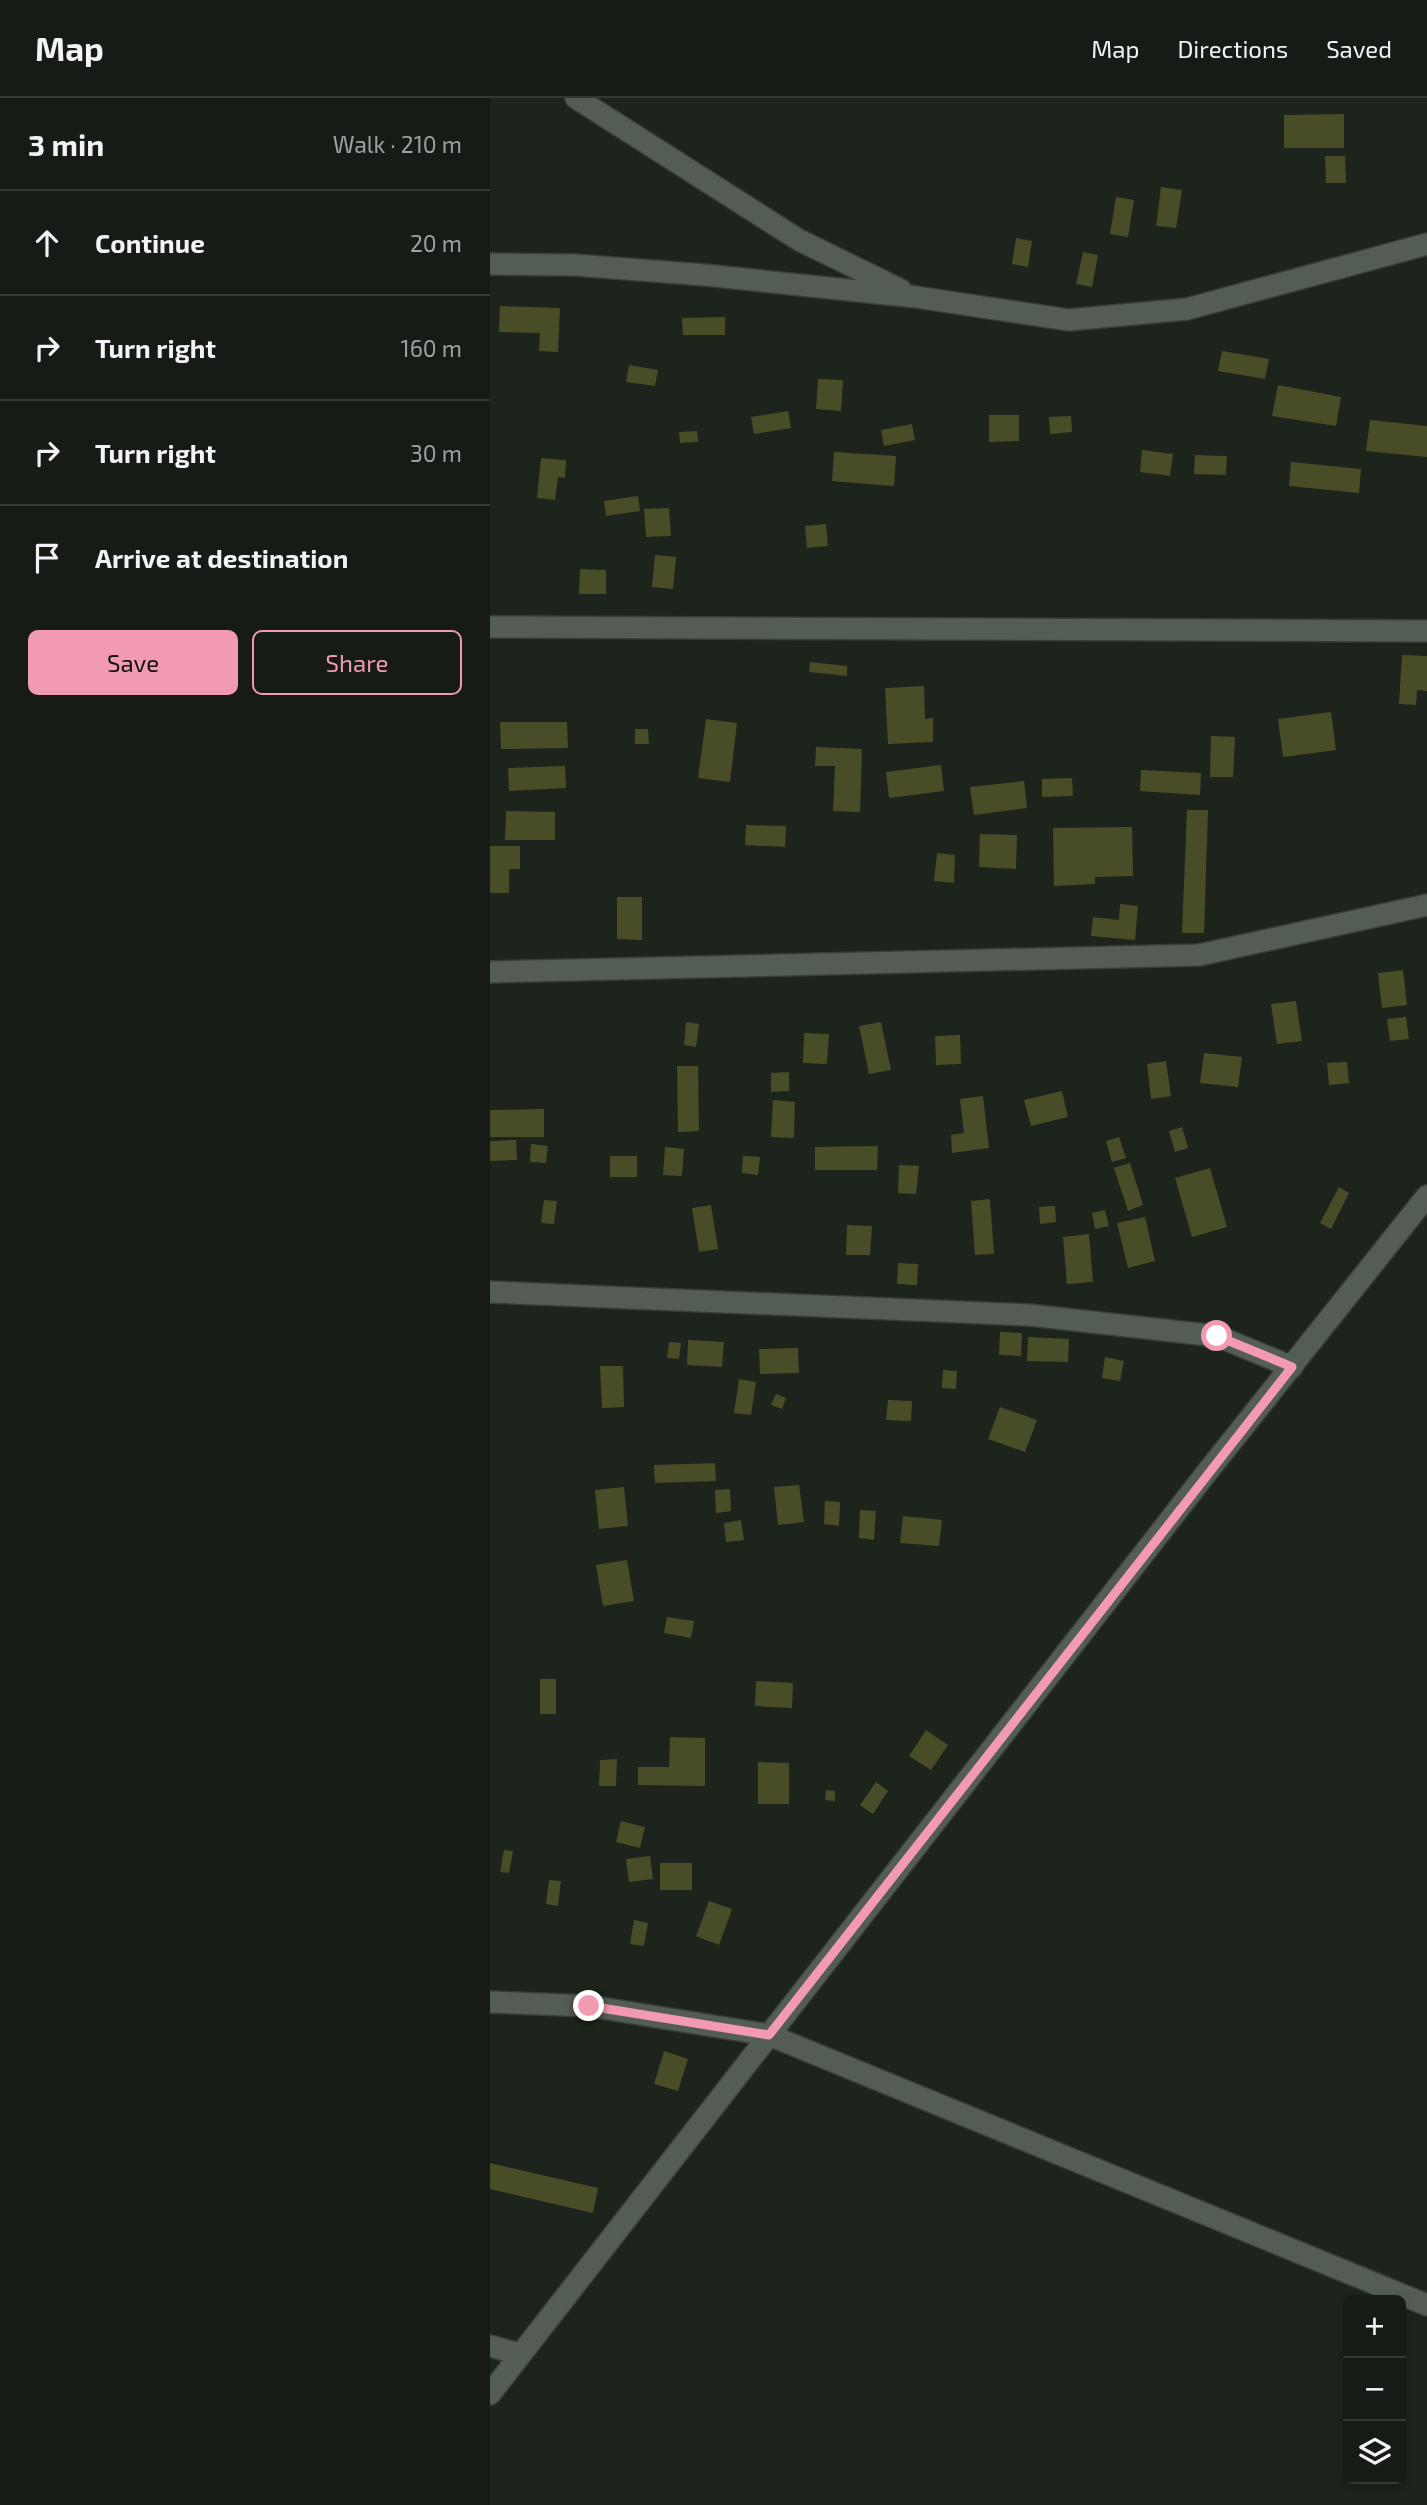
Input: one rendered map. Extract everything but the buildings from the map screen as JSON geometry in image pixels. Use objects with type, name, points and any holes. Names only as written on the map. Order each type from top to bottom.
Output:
[{"type":"street","points":[[576,98],[799,240],[916,297]]},
{"type":"street","points":[[490,264],[575,265],[692,274],[916,297],[1069,320],[1187,309],[1427,244]]},
{"type":"street","points":[[490,627],[1427,631]]},
{"type":"street","points":[[490,972],[1199,955],[1427,905]]},
{"type":"street","points":[[490,2394],[1427,1196]]},
{"type":"street","points":[[490,1292],[1030,1315],[1217,1336],[1292,1367]]},
{"type":"street","points":[[490,2002],[589,2006],[769,2035],[1427,2305]]},
{"type":"street","points":[[490,2346],[520,2354]]},
{"type":"route","points":[[589,2006],[769,2035],[1292,1367],[1217,1336]]}]
